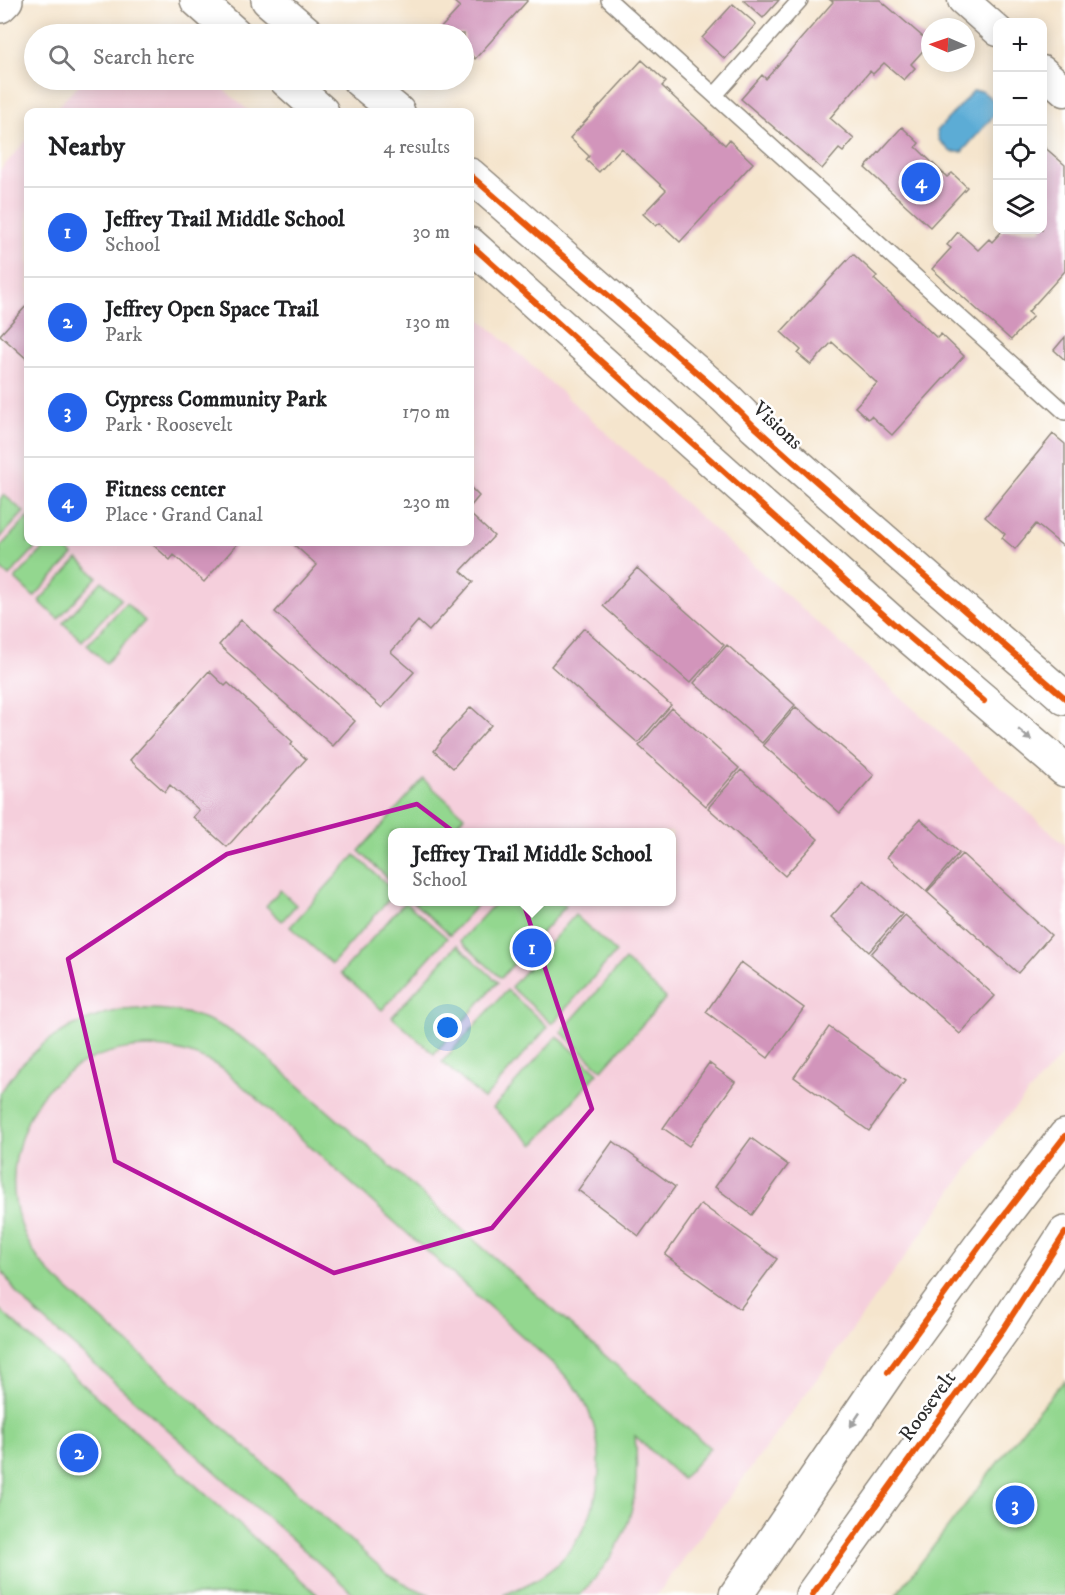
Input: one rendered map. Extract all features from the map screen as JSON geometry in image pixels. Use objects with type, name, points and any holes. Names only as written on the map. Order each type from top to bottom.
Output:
[{"type":"street","points":[[0,6],[6,0]]},
{"type":"street","points":[[197,0],[225,24]]},
{"type":"street","points":[[268,0],[296,24]]},
{"type":"street","points":[[963,0],[993,27]]},
{"type":"street","points":[[1043,72],[1065,91]]},
{"type":"street","points":[[297,90],[318,108]]},
{"type":"street","points":[[371,90],[393,108]]},
{"type":"street","name":"Visions","points":[[474,178],[1065,698]]},
{"type":"street","points":[[474,248],[893,622],[1065,770]]},
{"type":"street","points":[[736,1595],[888,1372],[980,1246],[1065,1136]]},
{"type":"street","name":"Roosevelt","points":[[812,1595],[1004,1328],[1065,1233]]},
{"type":"lane","points":[[609,0],[1065,412]]},
{"type":"lane","points":[[715,95],[800,0]]},
{"type":"highlighted area","points":[[417,804],[515,878],[592,1109],[492,1228],[334,1273],[115,1161],[68,959],[227,854]]},
{"type":"shaded area","points":[[74,90],[225,90],[245,108],[57,108]]},
{"type":"shaded area","points":[[24,143],[24,546],[474,546],[474,314],[1065,845],[1065,1051],[996,1130],[830,1361],[657,1595],[318,1595],[0,1310],[0,170]]},
{"type":"green space","points":[[4,495],[24,512],[0,538],[0,499]]},
{"type":"green space","points":[[24,521],[24,546],[37,546],[9,576],[0,568],[0,547]]},
{"type":"green space","points":[[46,546],[63,546],[73,555],[34,597],[15,579]]},
{"type":"green space","points":[[78,559],[97,577],[58,619],[39,601]]},
{"type":"green space","points":[[102,581],[121,599],[82,641],[63,623]]},
{"type":"green space","points":[[126,603],[145,621],[106,663],[87,645]]},
{"type":"green space","points":[[423,779],[464,816],[453,828],[388,828],[388,878],[359,851]]},
{"type":"green space","points":[[355,855],[388,885],[388,901],[332,964],[290,927]]},
{"type":"green space","points":[[280,890],[296,905],[282,921],[266,906]]},
{"type":"green space","points":[[401,906],[410,906],[447,938],[382,1010],[341,973]]},
{"type":"green space","points":[[417,906],[476,906],[450,935]]},
{"type":"green space","points":[[492,906],[566,906],[501,978],[460,941]]},
{"type":"green space","points":[[575,915],[616,952],[552,1024],[511,987]]},
{"type":"green space","points":[[457,945],[498,982],[434,1054],[392,1017]]},
{"type":"green space","points":[[625,960],[666,998],[602,1070],[561,1032]]},
{"type":"green space","points":[[507,990],[548,1027],[484,1099],[442,1062]]},
{"type":"green space","points":[[140,1009],[172,1011],[200,1017],[254,1046],[710,1448],[682,1479],[635,1436],[636,1483],[628,1523],[609,1559],[580,1595],[503,1595],[537,1579],[559,1563],[578,1538],[588,1518],[599,1476],[599,1455],[596,1433],[579,1392],[561,1371],[238,1082],[216,1065],[194,1055],[172,1049],[149,1047],[105,1054],[84,1062],[65,1074],[47,1090],[32,1111],[20,1143],[14,1177],[14,1194],[22,1227],[39,1260],[57,1280],[388,1574],[431,1595],[355,1595],[34,1311],[16,1292],[0,1268],[0,1093],[18,1068],[42,1045],[72,1026],[104,1014]]},
{"type":"green space","points":[[557,1036],[598,1073],[534,1145],[493,1108]]},
{"type":"green space","points":[[0,1310],[318,1595],[0,1595]]},
{"type":"green space","points":[[1065,1380],[1065,1595],[896,1595],[1035,1414]]},
{"type":"water","points":[[973,91],[982,91],[993,100],[993,117],[962,152],[951,152],[939,140],[937,131]]},
{"type":"building","points":[[452,0],[528,0],[475,59],[474,24],[444,24],[460,7]]},
{"type":"building","points":[[743,0],[779,0],[763,18]]},
{"type":"building","points":[[830,0],[880,0],[921,35],[921,53],[911,64],[915,68],[904,80],[884,63],[873,74],[870,71],[830,118],[854,139],[843,152],[839,149],[822,169],[741,99],[762,75],[766,79],[833,2]]},
{"type":"building","points":[[733,4],[756,24],[725,59],[702,38]]},
{"type":"building","points":[[642,60],[666,82],[662,86],[725,145],[729,140],[753,163],[680,242],[660,223],[656,226],[643,214],[666,190],[621,148],[599,172],[586,160],[589,156],[570,138]]},
{"type":"building","points":[[902,127],[919,143],[916,147],[947,177],[952,173],[967,187],[930,227],[865,168]]},
{"type":"building","points":[[1047,149],[1065,165],[1065,271],[1028,312],[1033,316],[1011,340],[932,269],[951,248],[947,245],[958,232],[978,250],[989,239],[992,242],[999,234],[1047,234]]},
{"type":"building","points":[[853,254],[877,276],[874,279],[937,338],[941,334],[964,356],[892,435],[871,416],[868,419],[855,407],[877,383],[832,342],[811,365],[798,354],[801,350],[781,332]]},
{"type":"building","points":[[24,308],[24,356],[0,335]]},
{"type":"building","points":[[1065,337],[1065,360],[1054,350]]},
{"type":"building","points":[[1053,434],[1065,444],[1065,548],[1036,524],[1015,549],[1002,538],[1005,534],[985,517]]},
{"type":"building","points":[[474,491],[479,496],[474,502]]},
{"type":"building","points":[[474,518],[494,536],[461,571],[473,582],[429,631],[418,621],[391,652],[414,672],[382,708],[275,612],[317,565],[296,546],[474,546]]},
{"type":"building","points":[[154,546],[236,546],[204,582],[174,555],[170,560]]},
{"type":"building","points":[[637,568],[724,645],[690,683],[603,606]]},
{"type":"building","points":[[241,620],[355,721],[333,746],[219,645]]},
{"type":"building","points":[[584,628],[671,705],[638,743],[551,666]]},
{"type":"building","points":[[727,645],[795,705],[762,743],[694,683]]},
{"type":"building","points":[[209,671],[225,686],[228,683],[293,742],[291,745],[306,759],[227,847],[193,817],[199,810],[170,785],[165,792],[130,760]]},
{"type":"building","points":[[471,707],[491,725],[453,768],[434,751],[440,741]]},
{"type":"building","points":[[796,707],[874,775],[840,813],[763,745]]},
{"type":"building","points":[[672,708],[739,768],[706,806],[639,746]]},
{"type":"building","points":[[741,770],[818,839],[785,876],[708,808]]},
{"type":"building","points":[[920,819],[959,853],[926,891],[887,857]]},
{"type":"building","points":[[962,854],[1051,935],[1018,973],[927,892]]},
{"type":"building","points":[[864,880],[902,914],[869,952],[831,917]]},
{"type":"building","points":[[905,915],[995,996],[960,1034],[871,954]]},
{"type":"building","points":[[741,962],[804,1008],[768,1058],[706,1012]]},
{"type":"building","points":[[829,1027],[905,1081],[869,1131],[794,1077]]},
{"type":"building","points":[[709,1063],[735,1082],[689,1146],[663,1128]]},
{"type":"building","points":[[751,1138],[788,1165],[752,1215],[715,1187]]},
{"type":"building","points":[[613,1141],[675,1187],[639,1236],[578,1190]]},
{"type":"building","points":[[701,1204],[777,1259],[740,1309],[665,1255]]},
{"type":"cycle path","points":[[474,178],[1065,698]]},
{"type":"cycle path","points":[[474,248],[893,623],[984,701]]},
{"type":"cycle path","points":[[888,1372],[980,1246],[1065,1136]]},
{"type":"cycle path","points":[[812,1595],[1004,1328],[1065,1233]]},
{"type":"place","name":"Fitness center","points":[[921,182]]},
{"type":"place","name":"Jeffrey Trail Middle School","points":[[532,948]]},
{"type":"place","name":"Jeffrey Open Space Trail","points":[[79,1453]]},
{"type":"place","name":"Cypress Community Park","points":[[1015,1505]]}]
